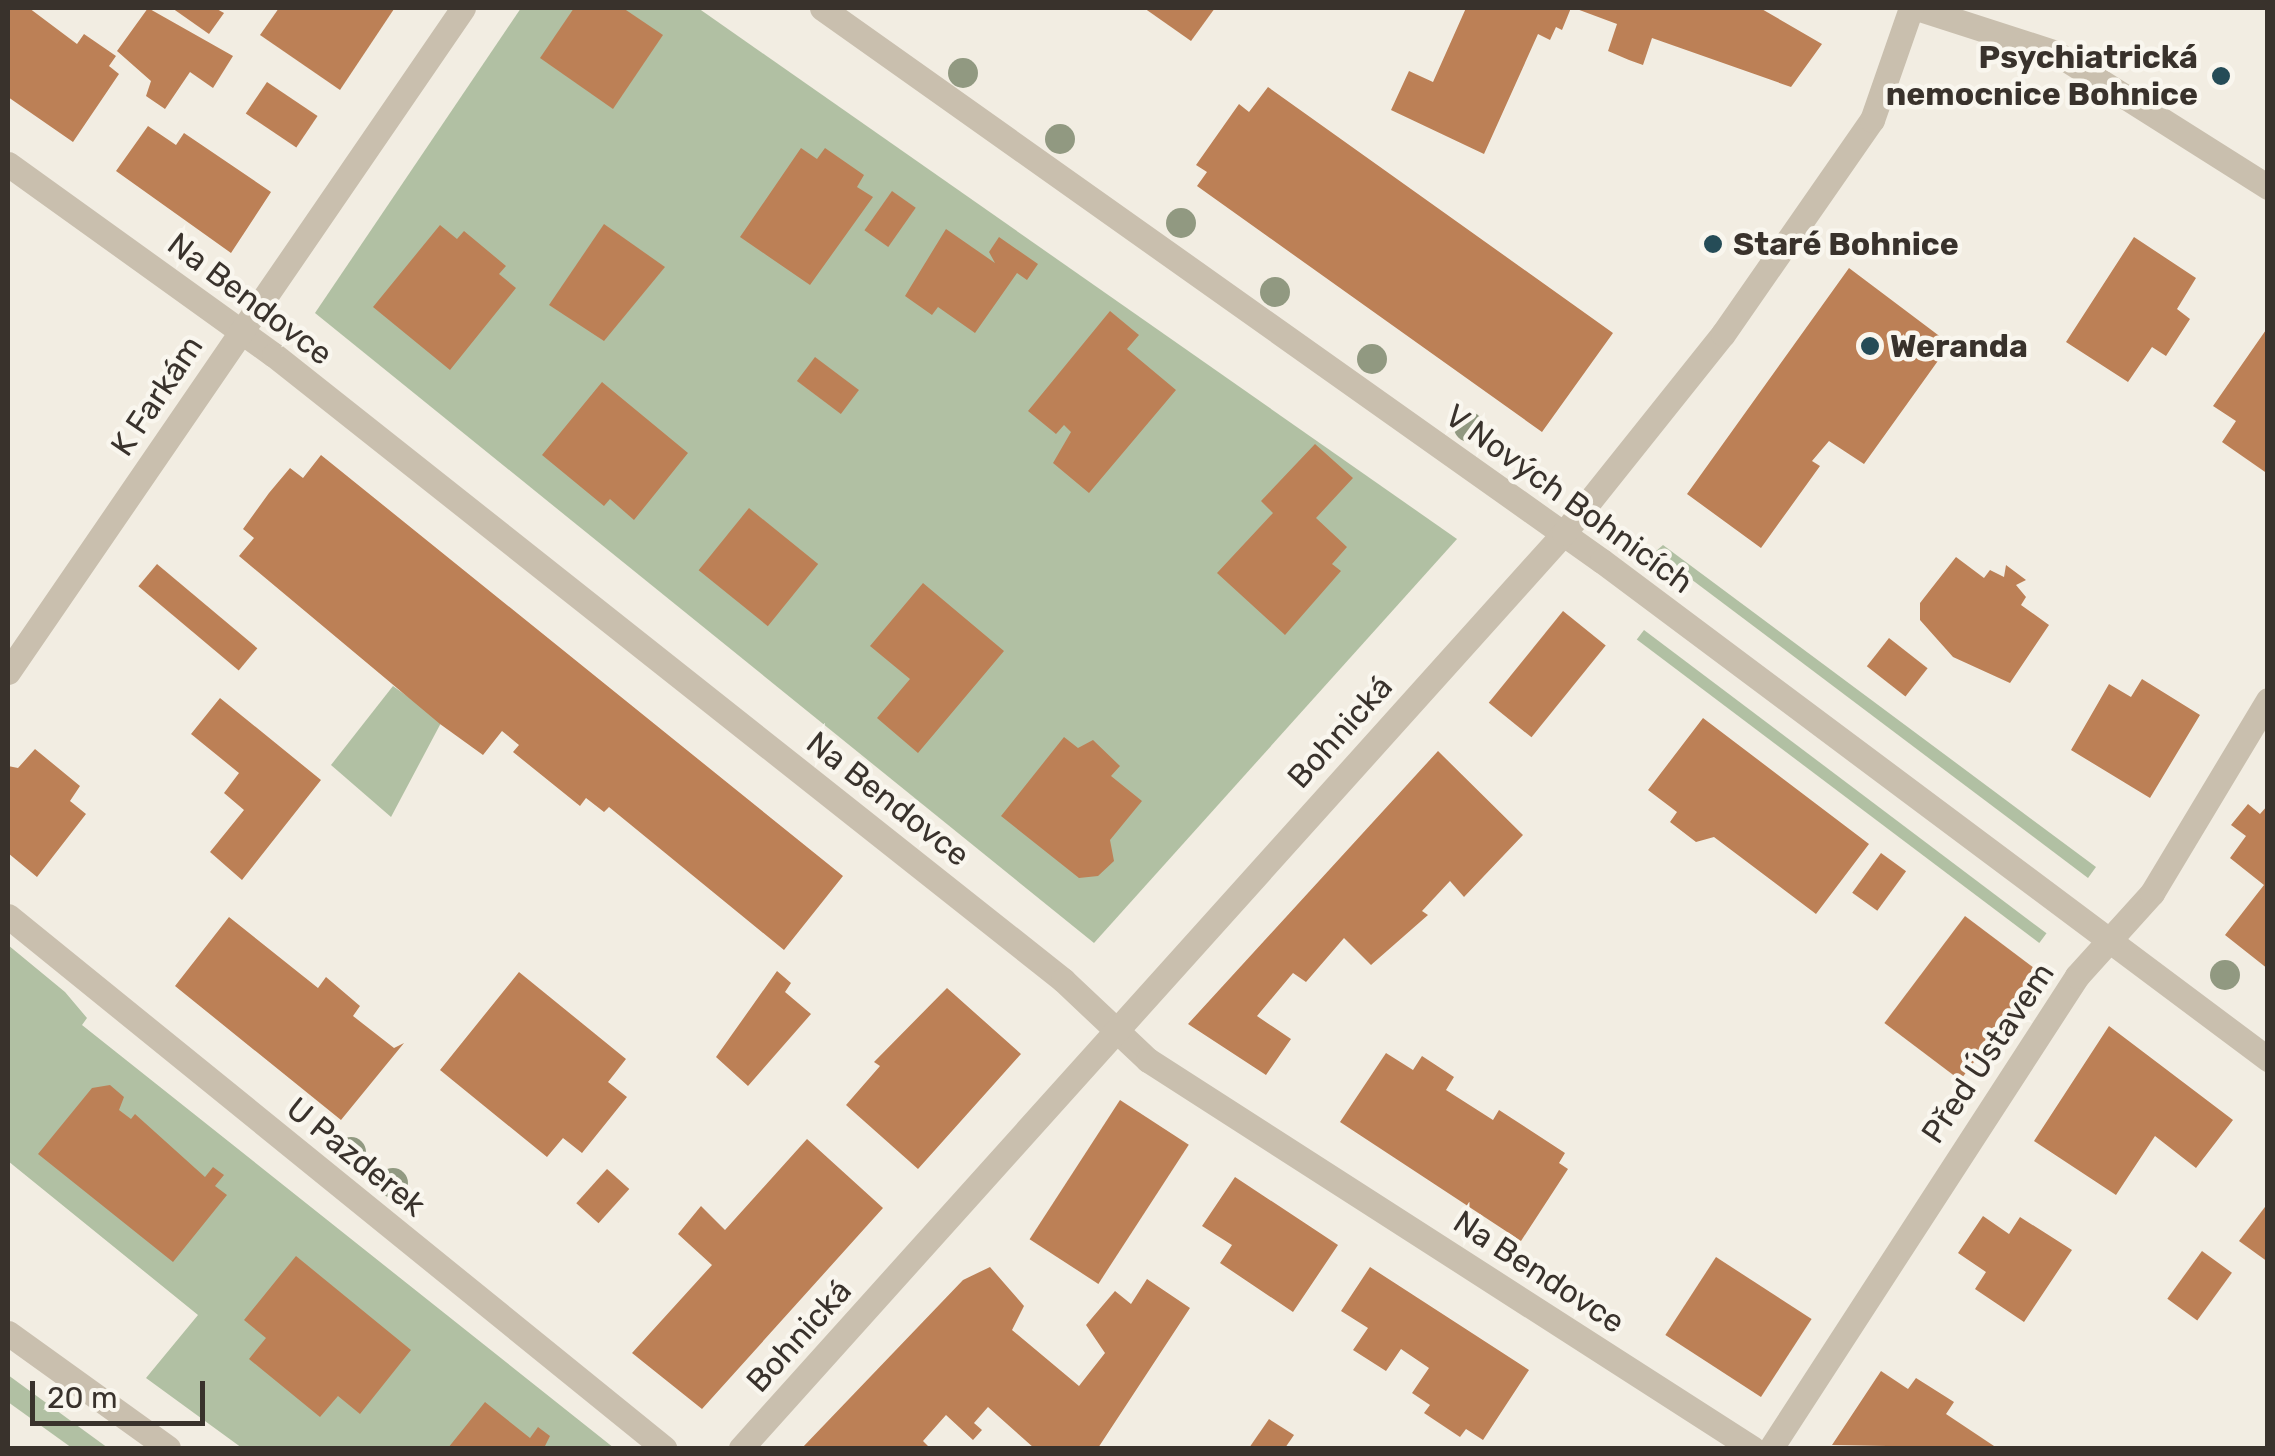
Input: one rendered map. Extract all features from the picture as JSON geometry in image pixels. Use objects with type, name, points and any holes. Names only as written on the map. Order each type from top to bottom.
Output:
[{"type":"street","name":"K Farkám","points":[[8,672],[463,8]]},
{"type":"street","name":"V Nových Bohnicích","points":[[822,8],[1564,534],[2268,1059]]},
{"type":"street","name":"Bohnická","points":[[741,1448],[1564,534],[1723,334],[1872,120],[1914,8]]},
{"type":"street","points":[[1914,8],[2056,53],[2268,187]]},
{"type":"street","name":"Na Bendovce","points":[[8,164],[242,330],[1064,980],[1116,1031],[1170,1075],[1752,1448]]},
{"type":"street","name":"Před Ústavem","points":[[1771,1448],[2078,976],[2152,893],[2268,700]]},
{"type":"street","name":"U Pazderek","points":[[8,916],[664,1448]]},
{"type":"street","points":[[8,1333],[168,1448]]},
{"type":"green space","points":[[521,8],[698,8],[1457,539],[1094,943],[315,313]]},
{"type":"green space","points":[[1663,545],[2096,867],[2088,878],[1655,552]]},
{"type":"green space","points":[[1644,630],[2047,933],[2039,943],[1637,640]]},
{"type":"green space","points":[[393,686],[442,721],[391,817],[331,765]]},
{"type":"green space","points":[[8,945],[65,992],[87,1018],[82,1025],[614,1448],[242,1448],[146,1378],[198,1315],[8,1161]]},
{"type":"green space","points":[[8,1375],[108,1448],[72,1448],[8,1402]]},
{"type":"building","points":[[8,8],[29,8],[77,44],[84,34],[116,56],[109,66],[119,74],[73,142],[8,97]]},
{"type":"building","points":[[148,8],[233,56],[213,88],[190,72],[165,109],[146,96],[151,81],[117,51]]},
{"type":"building","points":[[172,8],[215,8],[224,13],[209,34]]},
{"type":"building","points":[[279,8],[394,9],[340,90],[260,35]]},
{"type":"building","points":[[574,8],[623,8],[663,35],[613,109],[540,58]]},
{"type":"building","points":[[1144,8],[1215,8],[1191,41]]},
{"type":"building","points":[[1466,8],[1571,8],[1562,30],[1556,27],[1550,40],[1538,34],[1484,154],[1391,110],[1409,71],[1433,82]]},
{"type":"building","points":[[1574,8],[1760,8],[1822,44],[1791,87],[1652,38],[1643,65],[1629,60],[1608,51],[1617,24]]},
{"type":"building","points":[[267,82],[318,116],[296,148],[246,114]]},
{"type":"building","points":[[1268,87],[1613,333],[1542,432],[1197,186],[1207,172],[1196,165],[1239,104],[1249,112]]},
{"type":"building","points":[[148,126],[176,145],[184,133],[271,192],[231,253],[116,171]]},
{"type":"building","points":[[801,148],[817,159],[825,148],[864,175],[857,187],[873,197],[810,285],[740,237]]},
{"type":"building","points":[[892,191],[916,208],[888,247],[864,230]]},
{"type":"building","points":[[604,224],[665,267],[604,341],[549,305]]},
{"type":"building","points":[[440,225],[457,239],[464,231],[506,266],[499,274],[516,288],[450,370],[373,307]]},
{"type":"building","points":[[946,229],[995,263],[989,252],[999,237],[1038,264],[1027,280],[1017,273],[975,333],[938,307],[932,315],[905,296]]},
{"type":"building","points":[[2134,237],[2196,278],[2177,309],[2190,319],[2166,356],[2152,347],[2128,382],[2066,342]]},
{"type":"building","points":[[1849,268],[1950,344],[1864,464],[1829,441],[1812,461],[1820,466],[1761,548],[1687,494]]},
{"type":"building","points":[[1110,311],[1139,335],[1127,349],[1176,390],[1089,493],[1053,463],[1071,432],[1064,425],[1056,434],[1028,411]]},
{"type":"building","points":[[2268,327],[2268,474],[2222,442],[2236,421],[2213,406]]},
{"type":"building","points":[[815,357],[859,390],[841,414],[797,381]]},
{"type":"building","points":[[602,382],[688,453],[634,520],[610,499],[604,506],[542,455]]},
{"type":"building","points":[[1315,444],[1353,478],[1316,518],[1347,547],[1332,564],[1341,571],[1285,635],[1217,573],[1273,513],[1261,501]]},
{"type":"building","points":[[321,455],[843,876],[784,950],[609,807],[604,812],[586,798],[580,806],[513,752],[519,745],[502,731],[483,755],[440,724],[239,556],[254,538],[243,529],[269,493],[290,468],[303,478]]},
{"type":"building","points":[[749,508],[818,564],[768,626],[699,570]]},
{"type":"building","points":[[1956,557],[1984,578],[1990,570],[2004,577],[2006,565],[2026,580],[2016,585],[2026,597],[2021,605],[2049,625],[2010,683],[1953,657],[1920,620],[1920,603]]},
{"type":"building","points":[[157,564],[257,648],[239,670],[138,586]]},
{"type":"building","points":[[923,583],[1004,651],[918,753],[877,718],[910,679],[870,646]]},
{"type":"building","points":[[1563,611],[1606,646],[1531,737],[1489,703]]},
{"type":"building","points":[[1889,638],[1928,668],[1905,697],[1867,666]]},
{"type":"building","points":[[2142,679],[2200,715],[2150,798],[2071,750],[2109,684],[2131,697]]},
{"type":"building","points":[[220,698],[321,780],[242,880],[210,852],[244,810],[224,793],[239,773],[191,734]]},
{"type":"building","points":[[1703,718],[1869,844],[1816,914],[1714,837],[1696,842],[1670,822],[1677,812],[1648,790]]},
{"type":"building","points":[[1064,737],[1078,748],[1093,740],[1120,766],[1111,776],[1142,801],[1110,840],[1114,861],[1098,876],[1079,878],[1001,816]]},
{"type":"building","points":[[35,749],[80,786],[70,801],[86,814],[37,877],[8,853],[8,766],[18,768]]},
{"type":"building","points":[[1438,751],[1523,835],[1464,897],[1450,881],[1422,911],[1428,915],[1371,965],[1344,938],[1306,982],[1293,973],[1257,1016],[1291,1039],[1266,1075],[1188,1024]]},
{"type":"building","points":[[2248,804],[2260,814],[2268,805],[2268,969],[2225,935],[2264,885],[2230,858],[2246,836],[2231,825]]},
{"type":"building","points":[[1881,853],[1906,871],[1877,911],[1852,893]]},
{"type":"building","points":[[1965,916],[2041,973],[1960,1080],[1884,1023]]},
{"type":"building","points":[[229,917],[318,988],[326,977],[360,1006],[353,1016],[394,1048],[404,1043],[341,1120],[175,986]]},
{"type":"building","points":[[777,971],[791,983],[785,992],[811,1014],[748,1086],[716,1057]]},
{"type":"building","points":[[519,972],[626,1059],[608,1082],[627,1097],[582,1153],[563,1138],[547,1157],[440,1070]]},
{"type":"building","points":[[947,988],[1021,1054],[918,1169],[846,1105],[880,1066],[874,1062]]},
{"type":"building","points":[[2109,1026],[2233,1120],[2196,1168],[2155,1136],[2116,1195],[2034,1141]]},
{"type":"building","points":[[1386,1053],[1413,1070],[1422,1056],[1454,1077],[1446,1090],[1493,1120],[1499,1110],[1565,1153],[1559,1163],[1568,1169],[1521,1241],[1340,1122]]},
{"type":"building","points":[[110,1085],[124,1097],[119,1110],[131,1119],[135,1114],[205,1177],[213,1167],[224,1175],[215,1186],[227,1195],[173,1262],[38,1154],[92,1088]]},
{"type":"building","points":[[1120,1100],[1189,1145],[1098,1284],[1030,1239]]},
{"type":"building","points":[[807,1139],[883,1208],[702,1409],[632,1353],[712,1265],[678,1234],[701,1206],[725,1230]]},
{"type":"building","points":[[607,1169],[629,1189],[599,1223],[576,1203]]},
{"type":"building","points":[[1235,1177],[1338,1245],[1293,1312],[1220,1263],[1232,1245],[1202,1226]]},
{"type":"building","points":[[2268,1203],[2268,1262],[2239,1241]]},
{"type":"building","points":[[1983,1216],[2009,1234],[2020,1217],[2072,1250],[2024,1322],[1975,1289],[1986,1272],[1958,1253]]},
{"type":"building","points":[[2202,1251],[2232,1273],[2197,1320],[2167,1299]]},
{"type":"building","points":[[296,1256],[411,1350],[360,1414],[338,1396],[320,1417],[249,1359],[266,1338],[244,1320]]},
{"type":"building","points":[[1716,1257],[1812,1319],[1761,1397],[1665,1335]]},
{"type":"building","points":[[990,1267],[1024,1306],[1012,1330],[1079,1386],[1105,1353],[1086,1325],[1115,1291],[1131,1304],[1147,1279],[1190,1308],[1098,1448],[1034,1448],[988,1407],[974,1423],[982,1430],[973,1440],[946,1415],[923,1441],[930,1448],[802,1448],[963,1280]]},
{"type":"building","points":[[1370,1267],[1529,1370],[1483,1440],[1466,1429],[1460,1437],[1424,1413],[1430,1405],[1412,1393],[1429,1368],[1401,1349],[1386,1371],[1353,1350],[1368,1328],[1341,1311]]},
{"type":"building","points":[[1881,1371],[1908,1389],[1916,1378],[1954,1402],[1946,1414],[1997,1448],[1832,1445]]},
{"type":"building","points":[[485,1402],[530,1438],[538,1427],[550,1436],[544,1448],[448,1448]]},
{"type":"building","points":[[1269,1419],[1294,1435],[1285,1448],[1249,1448]]},
{"type":"place","name":"Psychiatrická nemocnice Bohnice","points":[[2221,76]]},
{"type":"place","name":"Staré Bohnice","points":[[1713,244]]},
{"type":"place","name":"Weranda","points":[[1870,346]]}]
